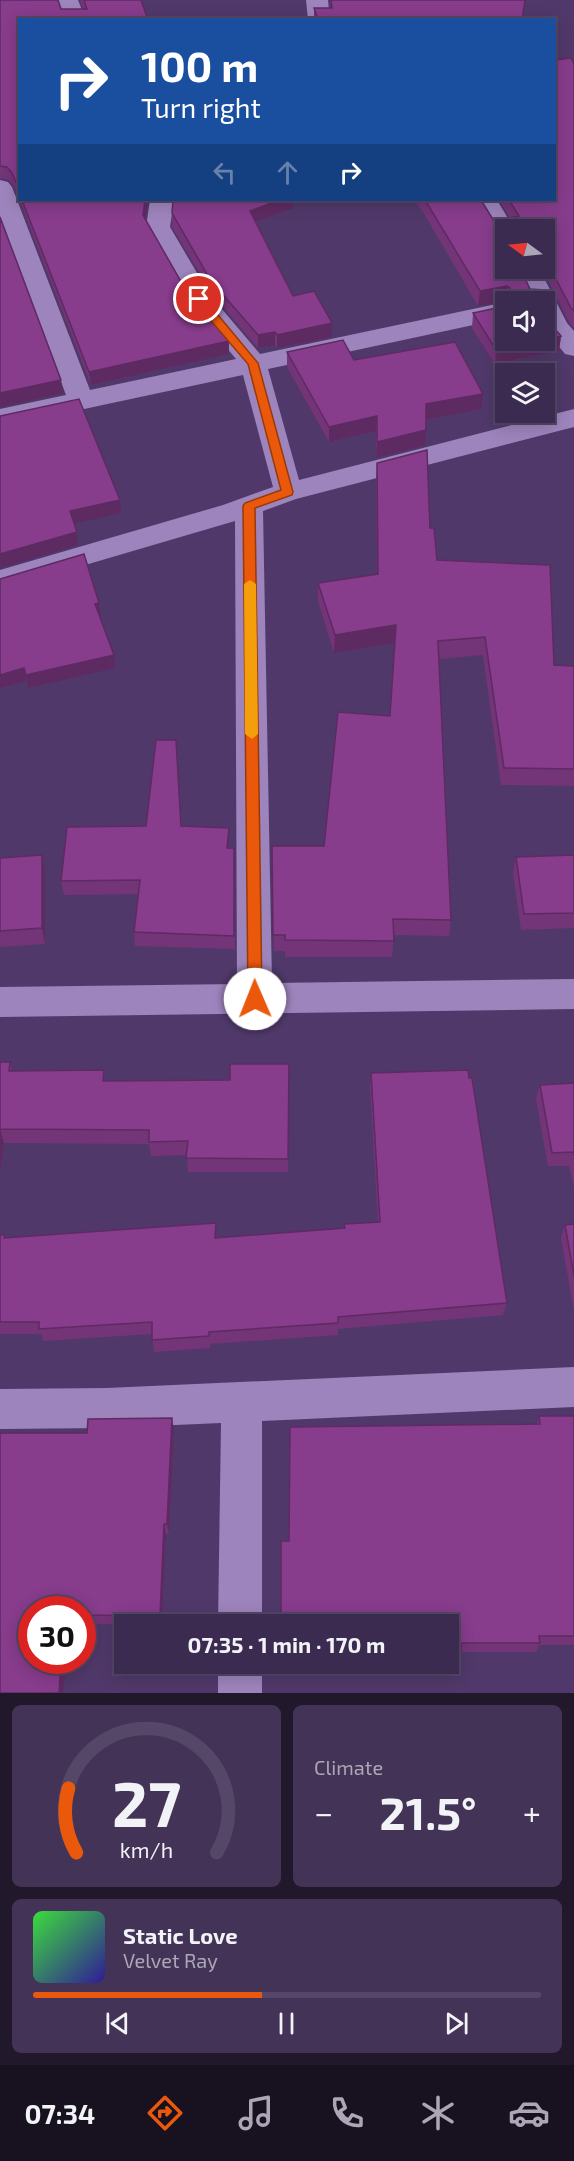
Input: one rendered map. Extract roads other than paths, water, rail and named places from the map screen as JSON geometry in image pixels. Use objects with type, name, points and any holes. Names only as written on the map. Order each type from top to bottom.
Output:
[{"type":"street","points":[[67,0],[74,18]]},
{"type":"street","points":[[317,0],[319,18]]},
{"type":"street","points":[[0,187],[81,401]]},
{"type":"street","points":[[162,201],[158,227],[199,299],[253,364],[288,492]]},
{"type":"street","points":[[486,201],[497,219]]},
{"type":"street","points":[[0,418],[495,312]]},
{"type":"street","points":[[555,324],[574,348]]},
{"type":"street","points":[[0,580],[249,506],[288,492],[574,418]]},
{"type":"street","points":[[249,506],[255,999]]},
{"type":"street","points":[[0,1002],[574,994]]},
{"type":"street","points":[[0,1409],[107,1408],[574,1387]]},
{"type":"street","points":[[240,1614],[242,1402]]},
{"type":"street","points":[[240,1674],[240,1693]]}]
